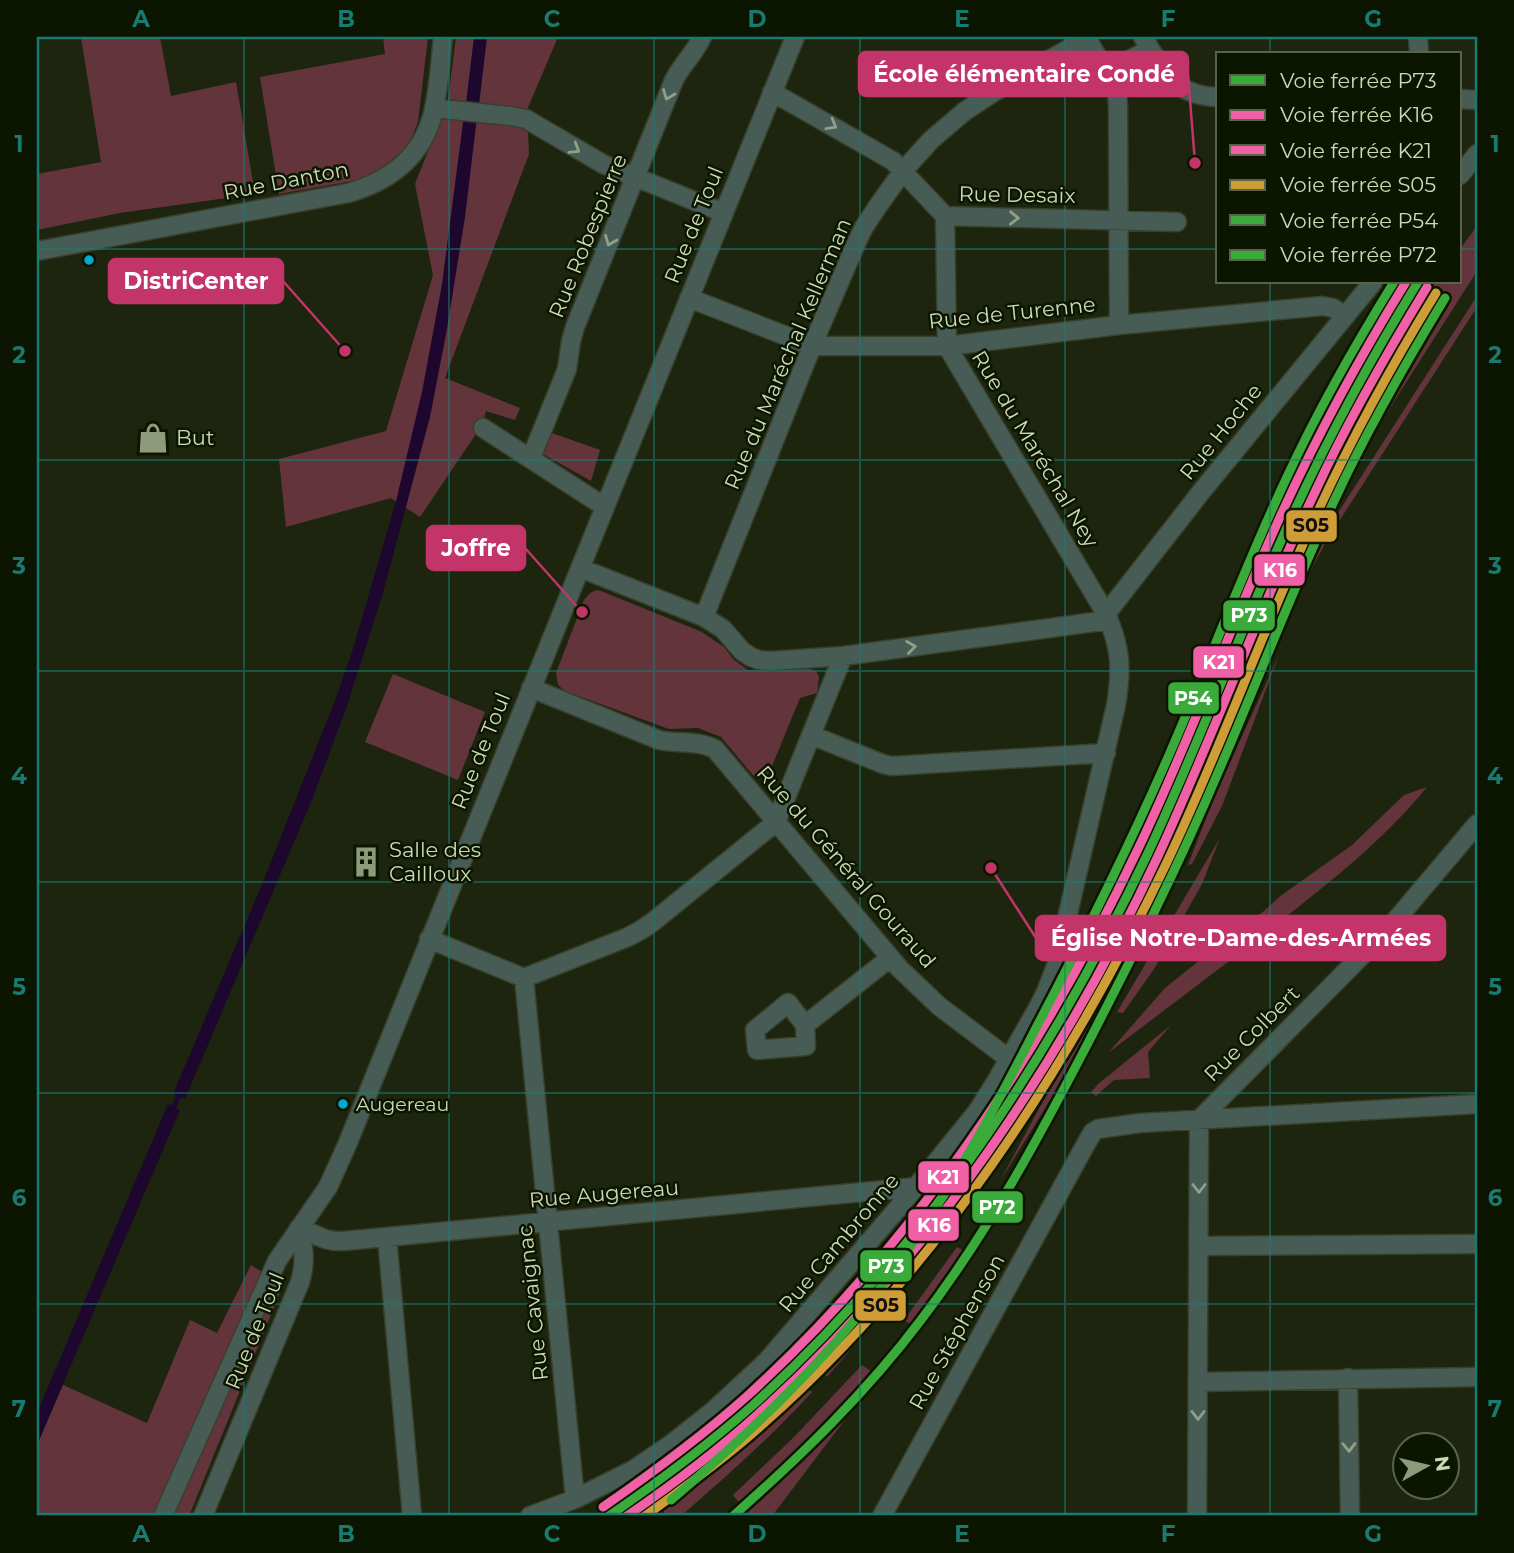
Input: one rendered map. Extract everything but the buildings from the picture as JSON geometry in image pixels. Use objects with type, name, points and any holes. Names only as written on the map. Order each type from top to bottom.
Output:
[{"type":"street","name":"Rue Danton","points":[[37,251],[335,196],[378,183],[397,170],[414,153],[429,127],[443,37]]},
{"type":"street","name":"Rue Robespierre","points":[[531,458],[568,369],[575,327],[674,80],[702,37]]},
{"type":"street","name":"Rue de Toul","points":[[203,1516],[300,1282],[305,1258],[299,1228],[333,1176],[795,37]]},
{"type":"street","points":[[1086,37],[1117,92],[1119,325]]},
{"type":"street","name":"Rue du Maréchal Kellerman","points":[[704,617],[812,346],[864,227],[890,187],[931,140],[965,111],[1086,37]]},
{"type":"street","points":[[1104,68],[1114,68],[1146,43],[1181,87],[1196,95],[1216,97]]},
{"type":"street","name":"Rue Desaix","points":[[772,92],[882,153],[904,170],[945,216],[1177,222]]},
{"type":"street","points":[[434,108],[526,120],[603,164],[724,213]]},
{"type":"street","points":[[1462,173],[1477,154]]},
{"type":"street","name":"Rue du Maréchal Ney","points":[[945,216],[947,346],[1107,617]]},
{"type":"street","name":"Rue Hoche","points":[[1107,617],[1201,492],[1371,284]]},
{"type":"street","name":"Rue de Turenne","points":[[689,298],[812,346],[947,346],[1119,325],[1322,306],[1333,308],[1345,316]]},
{"type":"street","points":[[483,428],[605,507]]},
{"type":"street","points":[[580,568],[704,617],[723,629],[742,651],[759,660],[843,656],[1107,617]]},
{"type":"street","name":"Rue Cambronne","points":[[530,1516],[576,1499],[650,1459],[752,1377],[783,1345],[977,1112],[1046,992],[1056,966],[1116,705],[1119,677],[1117,641],[1107,617]]},
{"type":"street","points":[[429,939],[524,978],[641,930],[776,822],[843,656]]},
{"type":"street","name":"Rue du Général Gouraud","points":[[531,688],[659,740],[700,743],[715,749],[890,958],[939,1006],[1009,1059]]},
{"type":"street","points":[[811,735],[892,766],[1106,753]]},
{"type":"street","name":"Rue Colbert","points":[[1199,1120],[1390,927],[1477,824]]},
{"type":"street","points":[[805,1025],[890,958]]},
{"type":"street","name":"Rue Cavaignac","points":[[524,978],[576,1499]]},
{"type":"street","points":[[1197,1516],[1199,1120],[1477,1104]]},
{"type":"street","name":"Rue Stéphenson","points":[[881,1516],[1093,1132],[1108,1126],[1199,1120]]},
{"type":"street","name":"Rue Augereau","points":[[299,1228],[323,1240],[334,1242],[916,1187]]},
{"type":"street","points":[[163,1516],[277,1261],[299,1228]]},
{"type":"street","points":[[387,1237],[412,1516]]},
{"type":"street","points":[[1198,1246],[1477,1244]]},
{"type":"street","points":[[1198,1382],[1477,1377]]},
{"type":"street","points":[[1348,1378],[1350,1516]]},
{"type":"shaded area","points":[[81,37],[160,37],[171,96],[236,82],[255,194],[120,213],[37,230],[37,174],[101,162]]},
{"type":"shaded area","points":[[383,37],[428,37],[418,122],[408,147],[369,178],[279,194],[260,77],[385,54]]},
{"type":"shaded area","points":[[456,37],[558,37],[527,110],[529,154],[445,378],[520,408],[515,420],[486,411],[482,425],[420,517],[391,498],[286,527],[279,459],[386,431],[433,275],[415,184],[448,100]]},
{"type":"shaded area","points":[[474,37],[487,37],[479,105],[466,103]]},
{"type":"shaded area","points":[[464,115],[477,117],[465,217],[447,329],[430,417],[383,593],[347,706],[312,800],[185,1099],[173,1094],[263,882],[336,698],[396,501],[422,392],[442,284]]},
{"type":"shaded area","points":[[1477,226],[1477,271],[1342,483],[1282,584],[1330,468],[1417,307],[1434,284],[1462,284],[1462,246]]},
{"type":"shaded area","points":[[1477,296],[1477,307],[1327,540],[1270,646],[1225,744],[1252,672],[1286,603],[1334,519]]},
{"type":"shaded area","points":[[552,433],[600,450],[591,481],[543,454]]},
{"type":"shaded area","points":[[597,590],[702,632],[724,647],[734,660],[748,670],[804,667],[816,671],[819,677],[817,693],[800,698],[766,777],[755,777],[721,737],[698,728],[669,729],[565,691],[558,685],[556,673],[584,600]]},
{"type":"shaded area","points":[[1279,655],[1222,806],[1192,864],[1188,865],[1213,800]]},
{"type":"shaded area","points":[[393,674],[485,712],[458,780],[365,742]]},
{"type":"shaded area","points":[[1427,787],[1375,843],[1336,876],[1108,1053],[1165,988],[1279,897],[1352,845],[1404,795]]},
{"type":"shaded area","points":[[1186,820],[1156,913],[1127,970],[1000,1181],[1124,951],[1175,836]]},
{"type":"shaded area","points":[[1220,838],[1202,884],[1154,969],[1123,1013],[1117,1012]]},
{"type":"shaded area","points":[[1171,1025],[1148,1052],[1150,1078],[1114,1080],[1096,1096],[1091,1092],[1098,1084]]},
{"type":"shaded area","points":[[1034,1049],[1035,1054],[967,1152],[883,1263],[830,1324],[778,1376],[704,1432],[772,1375],[827,1314],[1014,1079]]},
{"type":"shaded area","points":[[168,1104],[180,1110],[37,1445],[37,1413]]},
{"type":"shaded area","points":[[946,1215],[950,1218],[928,1252],[827,1377],[815,1367],[868,1312],[911,1262]]},
{"type":"shaded area","points":[[957,1247],[966,1252],[915,1327],[904,1320]]},
{"type":"shaded area","points":[[251,1265],[283,1285],[189,1516],[37,1516],[37,1445],[63,1385],[147,1423],[190,1320],[217,1333]]},
{"type":"shaded area","points":[[862,1365],[878,1376],[772,1516],[739,1516],[745,1510],[733,1495],[794,1437]]},
{"type":"shaded area","points":[[800,1381],[812,1392],[781,1425],[681,1516],[667,1516],[661,1508],[677,1496],[671,1488],[709,1460]]},
{"type":"waterway","points":[[172,1111],[181,1091]]},
{"type":"rail line","name":"P54","points":[[671,1500],[754,1426],[831,1348],[901,1260],[964,1162],[1072,959],[1122,858],[1299,452],[1393,284]]},
{"type":"rail line","name":"K21","points":[[603,1507],[711,1427],[806,1339],[864,1277],[918,1211],[1016,1072],[1060,999],[1138,849],[1291,494],[1337,401],[1405,284]]},
{"type":"rail line","name":"P73","points":[[609,1516],[718,1435],[814,1347],[872,1284],[926,1218],[1025,1078],[1069,1004],[1148,853],[1314,469],[1381,343],[1417,284]]},
{"type":"rail line","name":"K16","points":[[627,1516],[726,1442],[819,1356],[878,1292],[934,1225],[986,1155],[1034,1082],[1080,1008],[1121,931],[1179,809],[1275,581],[1328,464],[1427,287]]},
{"type":"rail line","name":"S05","points":[[645,1516],[705,1472],[762,1425],[825,1365],[884,1302],[940,1234],[1041,1091],[1128,940],[1167,862],[1203,783],[1286,582],[1334,478],[1366,415],[1436,293]]},
{"type":"rail line","name":"P72","points":[[733,1516],[832,1423],[900,1347],[945,1288],[1010,1187],[1087,1045],[1171,877],[1347,473],[1387,397],[1445,298]]},
{"type":"place","name":"École élémentaire Condé","points":[[1195,163]]},
{"type":"place","name":"DistriCenter","points":[[345,351]]},
{"type":"place","name":"But","points":[[153,438]]},
{"type":"place","name":"Joffre","points":[[582,612]]},
{"type":"place","name":"Salle des Cailloux","points":[[366,862]]},
{"type":"place","name":"Église Notre-Dame-des-Armées","points":[[991,868]]},
{"type":"place","name":"Augereau","points":[[343,1104]]}]
